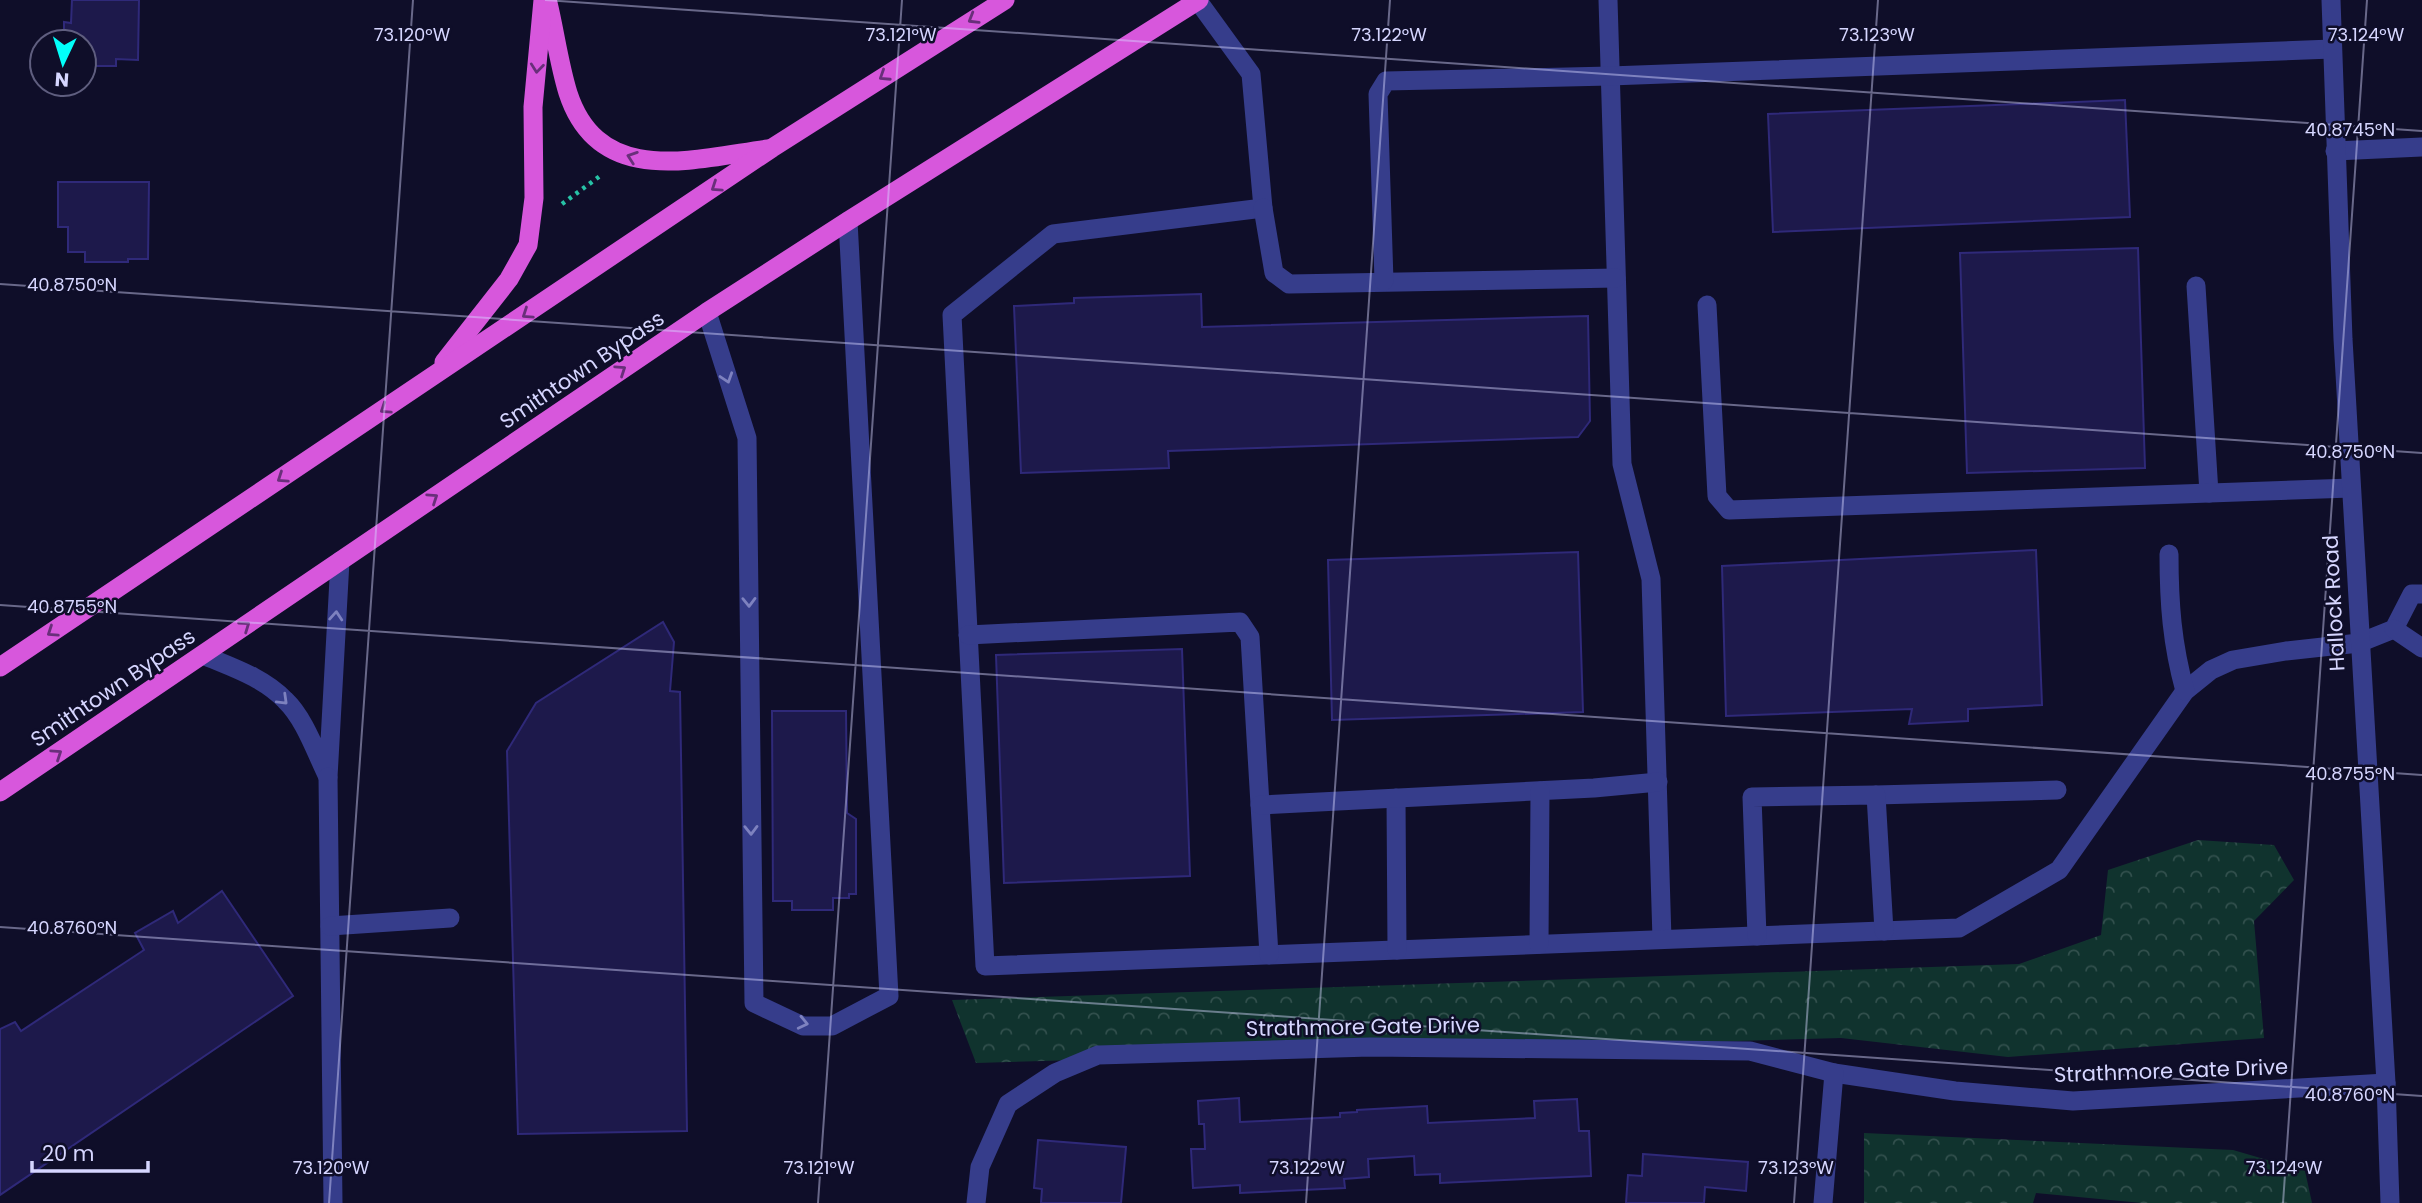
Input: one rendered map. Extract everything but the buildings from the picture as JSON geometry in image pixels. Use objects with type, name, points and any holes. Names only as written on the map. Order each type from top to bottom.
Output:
[{"type":"highway","points":[[546,0],[568,93],[589,131],[607,145],[628,157],[648,162],[674,162],[772,148]]},
{"type":"highway","points":[[431,378],[509,279],[528,245],[534,198],[533,107],[546,0]]},
{"type":"highway","points":[[0,667],[772,148],[1005,0]]},
{"type":"highway","name":"Smithtown Bypass","points":[[0,792],[707,312],[1199,0]]},
{"type":"street","points":[[1199,0],[1251,75],[1263,208],[1274,273],[1289,284],[1616,278]]},
{"type":"street","points":[[1608,0],[1622,464],[1651,579],[1662,939]]},
{"type":"street","name":"Hallock Road","points":[[2331,0],[2335,151],[2351,488],[2386,1083],[2390,1203]]},
{"type":"street","points":[[1384,281],[1378,94],[1387,81],[1610,76],[2332,49]]},
{"type":"street","points":[[2335,151],[2422,147]]},
{"type":"street","points":[[1263,208],[1053,234],[951,315],[985,966],[1959,928],[2059,870],[2185,691],[2211,670],[2233,660],[2286,650],[2359,643],[2394,629],[2412,594],[2422,594]]},
{"type":"street","points":[[707,312],[747,438],[754,1003],[803,1026],[832,1026],[889,996],[848,221]]},
{"type":"street","points":[[2196,286],[2209,493]]},
{"type":"street","points":[[1707,304],[1717,496],[1729,510],[2351,488]]},
{"type":"street","points":[[2169,554],[2174,651],[2185,691]]},
{"type":"street","points":[[333,1203],[328,777],[340,561]]},
{"type":"street","points":[[968,635],[1240,622],[1250,637],[1269,955]]},
{"type":"street","points":[[2394,629],[2422,648]]},
{"type":"street","points":[[203,655],[251,676],[286,700],[303,726],[328,777]]},
{"type":"street","points":[[1260,805],[1540,791],[1658,782]]},
{"type":"street","points":[[1757,936],[1752,797],[2057,790]]},
{"type":"street","points":[[1539,944],[1540,791]]},
{"type":"street","points":[[1876,795],[1884,931]]},
{"type":"street","points":[[1396,798],[1397,950]]},
{"type":"street","points":[[330,926],[450,918]]},
{"type":"street","name":"Strathmore Gate Drive","points":[[976,1203],[980,1167],[1008,1104],[1055,1073],[1098,1055],[1370,1047],[1750,1051],[1834,1073],[1955,1091],[2073,1101],[2386,1083]]},
{"type":"street","points":[[1823,1203],[1834,1073]]},
{"type":"path","points":[[554,210],[605,173]]},
{"type":"green space","points":[[2198,840],[2274,845],[2294,880],[2254,921],[2264,1038],[2008,1057],[1841,1038],[976,1063],[952,1000],[2019,964],[2101,935],[2108,870]]},
{"type":"green space","points":[[1864,1133],[2233,1150],[2305,1171],[2312,1203],[2142,1203],[2036,1193],[2033,1203],[1864,1203]]}]
